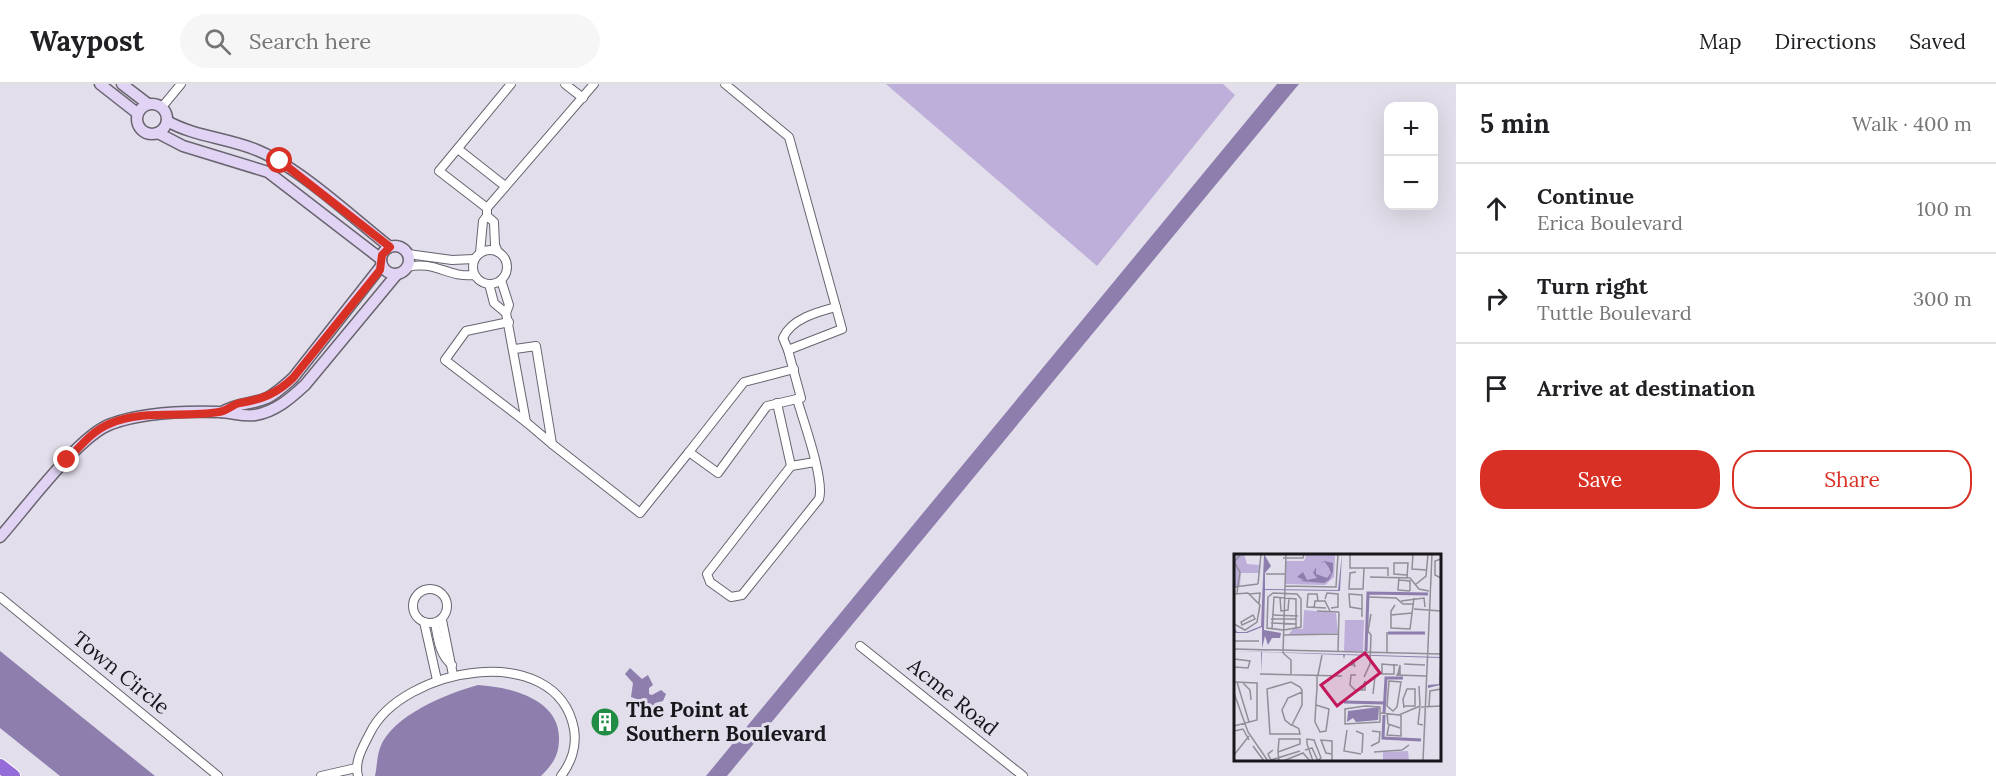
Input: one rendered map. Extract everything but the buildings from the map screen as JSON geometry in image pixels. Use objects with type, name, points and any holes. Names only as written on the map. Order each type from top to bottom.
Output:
[{"type":"highway","points":[[0,766],[13,776]]},
{"type":"street","points":[[100,84],[137,113]]},
{"type":"street","points":[[122,84],[148,104],[162,107]]},
{"type":"street","points":[[162,107],[181,84]]},
{"type":"street","points":[[506,313],[509,305],[501,280],[507,266],[495,245],[494,222],[487,212],[439,171],[511,84]]},
{"type":"street","points":[[565,84],[583,98]]},
{"type":"street","points":[[480,252],[483,221],[487,212],[506,186],[594,84]]},
{"type":"street","points":[[725,84],[789,137],[842,329],[788,350]]},
{"type":"street","points":[[137,113],[148,104]]},
{"type":"street","points":[[162,107],[167,121],[179,128],[258,150],[280,161],[390,247],[399,247],[408,254],[452,260],[474,259]]},
{"type":"street","points":[[137,113],[137,124],[143,132],[158,133],[183,146],[268,172],[382,262],[388,272],[397,274]]},
{"type":"street","points":[[158,133],[167,121]]},
{"type":"street","points":[[458,149],[506,186]]},
{"type":"street","points":[[222,412],[237,403],[265,399],[278,392],[293,378],[382,262],[384,252],[390,247]]},
{"type":"street","points":[[474,275],[474,259],[480,252],[487,250],[498,252]]},
{"type":"street","points":[[407,267],[408,254]]},
{"type":"street","points":[[0,537],[67,460],[92,435],[109,424],[139,417],[222,412],[240,416],[257,415],[289,400],[305,385],[397,274],[407,267],[426,264],[459,275],[474,275],[489,284],[494,303],[506,313],[509,322],[526,422]]},
{"type":"street","points":[[489,284],[501,280]]},
{"type":"street","points":[[689,452],[718,473],[767,406],[801,398],[783,338],[787,329],[821,311],[836,307]]},
{"type":"street","points":[[509,322],[466,331],[445,360],[640,513],[744,382],[794,369]]},
{"type":"street","points":[[514,349],[536,346],[552,444]]},
{"type":"street","points":[[797,399],[814,462],[821,493],[819,499],[742,595],[731,597],[710,582],[709,569],[791,466],[814,462]]},
{"type":"street","points":[[777,404],[791,466]]},
{"type":"street","points":[[437,680],[424,622],[415,615],[413,605],[417,595],[426,590],[437,591],[445,599],[446,610],[438,621],[439,647],[445,659],[453,665],[453,675]]},
{"type":"street","name":"Town Circle","points":[[0,597],[218,776]]},
{"type":"street","points":[[424,622],[438,621]]},
{"type":"street","name":"Acme Road","points":[[860,646],[1023,776]]},
{"type":"street","points":[[321,776],[357,772],[372,728],[397,701],[437,680],[453,675],[490,671],[516,675],[549,689],[563,702],[572,717],[575,735],[573,754],[561,776]]},
{"type":"shaded area","points":[[886,84],[1223,84],[1235,95],[1097,266]]},
{"type":"shaded area","points":[[1277,84],[1299,84],[727,776],[706,776]]},
{"type":"shaded area","points":[[0,651],[155,776],[60,776],[0,728]]},
{"type":"shaded area","points":[[630,668],[642,679],[648,675],[653,685],[649,688],[649,694],[652,695],[661,690],[666,694],[663,701],[655,703],[650,711],[646,711],[642,701],[631,697],[633,683],[625,674]]},
{"type":"shaded area","points":[[478,685],[518,692],[542,705],[551,714],[557,725],[559,745],[554,760],[541,776],[375,776],[380,748],[386,736],[396,726],[408,716],[437,700]]},
{"type":"place","name":"The Point at Southern Boulevard","points":[[605,722]]},
{"type":"route","points":[[67,460],[92,435],[109,424],[139,417],[222,412],[237,403],[265,399],[278,392],[293,378],[380,270],[382,255],[390,247],[280,161]]}]
